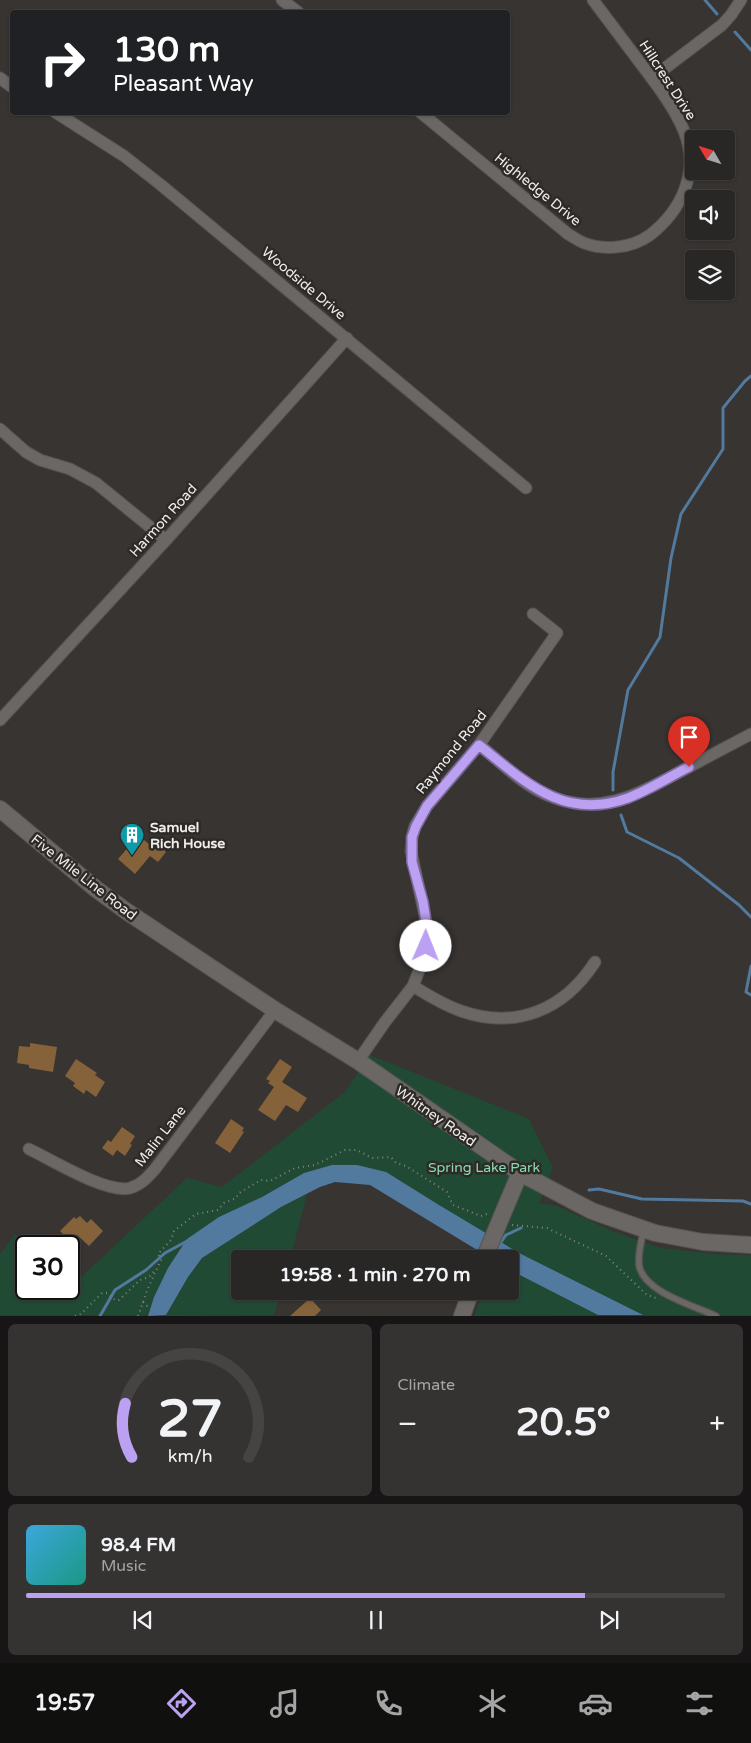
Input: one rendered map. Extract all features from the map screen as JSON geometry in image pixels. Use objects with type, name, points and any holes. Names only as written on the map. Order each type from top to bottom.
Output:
[{"type":"main road","name":"Five Mile Line Road","points":[[1,811],[96,889],[171,942]]},
{"type":"main road","name":"Whitney Road","points":[[171,942],[275,1010],[358,1061],[498,1159],[520,1173],[592,1211],[644,1230],[703,1242],[751,1245]]},
{"type":"main road","points":[[488,1250],[520,1173]]},
{"type":"main road","points":[[462,1316],[468,1300]]},
{"type":"street","points":[[282,0],[295,10]]},
{"type":"street","name":"Hillcrest Drive","points":[[593,0],[652,78],[676,114],[685,132],[689,147],[690,166],[686,188],[673,213]]},
{"type":"street","points":[[652,78],[722,25],[741,0]]},
{"type":"street","name":"Woodside Drive","points":[[60,115],[124,156],[161,185],[526,488]]},
{"type":"street","name":"Highledge Drive","points":[[424,115],[568,234],[585,243],[607,248],[628,245],[646,238],[663,225],[673,213]]},
{"type":"street","name":"Harmon Road","points":[[0,720],[166,540],[347,338]]},
{"type":"street","points":[[0,429],[26,452],[40,460],[70,470],[96,483],[166,540]]},
{"type":"street","name":"Raymond Road","points":[[358,1061],[413,986],[420,973],[426,934],[423,902],[412,862],[412,837],[418,821],[427,806],[479,745],[557,633],[533,614]]},
{"type":"street","points":[[479,745],[523,781],[547,795],[577,804],[594,804],[620,800],[643,792],[751,734]]},
{"type":"street","points":[[413,986],[446,1005],[466,1013],[496,1018],[518,1017],[531,1014],[557,1003],[579,984],[595,962]]},
{"type":"street","name":"Malin Lane","points":[[29,1149],[109,1187],[124,1189],[141,1183],[154,1169],[275,1010]]},
{"type":"lane","points":[[644,1230],[640,1248],[640,1266],[643,1276],[654,1288],[716,1316]]},
{"type":"path","points":[[138,1316],[161,1260],[158,1254],[171,1240],[174,1230],[196,1214],[218,1210],[224,1202],[236,1198],[239,1193],[262,1180],[270,1181],[295,1168],[315,1164],[345,1150],[357,1150],[372,1158],[391,1157],[396,1163],[406,1166],[447,1192],[453,1205],[481,1216],[486,1214],[492,1215]]},
{"type":"path","points":[[508,1225],[547,1228],[606,1256],[647,1296],[655,1298],[664,1292]]},
{"type":"path","points":[[75,1316],[81,1314],[102,1293],[106,1293],[115,1300],[119,1300],[140,1280],[149,1277],[157,1268]]},
{"type":"path","points":[[150,1285],[154,1288]]},
{"type":"path","points":[[143,1302],[148,1307]]},
{"type":"green space","name":"Spring Lake Park","points":[[370,1055],[529,1119],[553,1168],[539,1203],[557,1206],[612,1231],[661,1248],[714,1254],[751,1255],[751,1315],[621,1315],[519,1264],[519,1250],[497,1250],[402,1184],[304,1173],[187,1239],[168,1268],[154,1297],[148,1315],[0,1315],[0,1254],[15,1234],[15,1300],[80,1300],[80,1278],[187,1178],[222,1187],[345,1092]]},
{"type":"green space","points":[[307,1194],[292,1250],[231,1250],[231,1300],[278,1300],[274,1315],[166,1316],[188,1277],[202,1258],[281,1207]]},
{"type":"green space","points":[[519,1275],[598,1315],[474,1316],[480,1300],[519,1300]]},
{"type":"water","points":[[332,1165],[357,1165],[386,1172],[514,1250],[477,1250],[370,1185],[335,1182],[320,1187],[281,1207],[202,1258],[188,1277],[166,1315],[148,1316],[154,1297],[168,1268],[187,1239],[219,1217],[262,1197],[304,1173]]},
{"type":"water","points":[[519,1253],[643,1315],[598,1315],[519,1275]]},
{"type":"building","name":"Samuel Rich House","points":[[135,833],[153,847],[156,843],[166,852],[158,862],[150,856],[135,874],[118,859],[131,844],[128,841]]},
{"type":"building","points":[[30,1043],[57,1047],[53,1072],[29,1068],[29,1065],[17,1063],[19,1046],[30,1047]]},
{"type":"building","points":[[76,1059],[97,1073],[95,1075],[105,1082],[96,1097],[86,1090],[84,1094],[73,1086],[75,1083],[65,1076]]},
{"type":"building","points":[[280,1059],[292,1067],[282,1082],[307,1098],[298,1112],[286,1105],[275,1121],[258,1110],[274,1087],[266,1079]]},
{"type":"building","points":[[231,1119],[244,1128],[242,1131],[244,1132],[230,1153],[215,1143]]},
{"type":"building","points":[[122,1127],[135,1136],[125,1156],[117,1150],[113,1156],[102,1148],[108,1140],[111,1142]]},
{"type":"building","points":[[80,1216],[87,1223],[91,1219],[103,1231],[89,1246],[80,1238],[80,1235],[64,1235],[60,1231],[74,1217],[76,1219]]},
{"type":"building","points":[[308,1300],[312,1300],[321,1310],[315,1316],[290,1316]]},
{"type":"waterway","points":[[705,0],[717,14]]},
{"type":"waterway","points":[[735,32],[751,50]]},
{"type":"waterway","points":[[613,790],[613,772],[628,690],[660,637],[671,558],[681,514],[723,449],[723,408],[751,376]]},
{"type":"waterway","points":[[621,815],[627,832],[679,858],[739,905],[751,917]]},
{"type":"waterway","points":[[751,966],[746,992],[751,995]]},
{"type":"waterway","points":[[589,1190],[599,1189],[642,1199],[743,1201],[751,1204]]},
{"type":"waterway","points":[[500,1243],[506,1235],[521,1228]]},
{"type":"waterway","points":[[100,1316],[115,1290],[146,1270],[165,1253],[189,1240]]},
{"type":"place","name":"Samuel Rich House","points":[[132,856]]},
{"type":"route","points":[[426,946],[426,921],[412,862],[412,837],[420,816],[427,806],[479,745],[534,788],[547,795],[577,804],[612,802],[627,798],[643,792],[689,767]]}]
